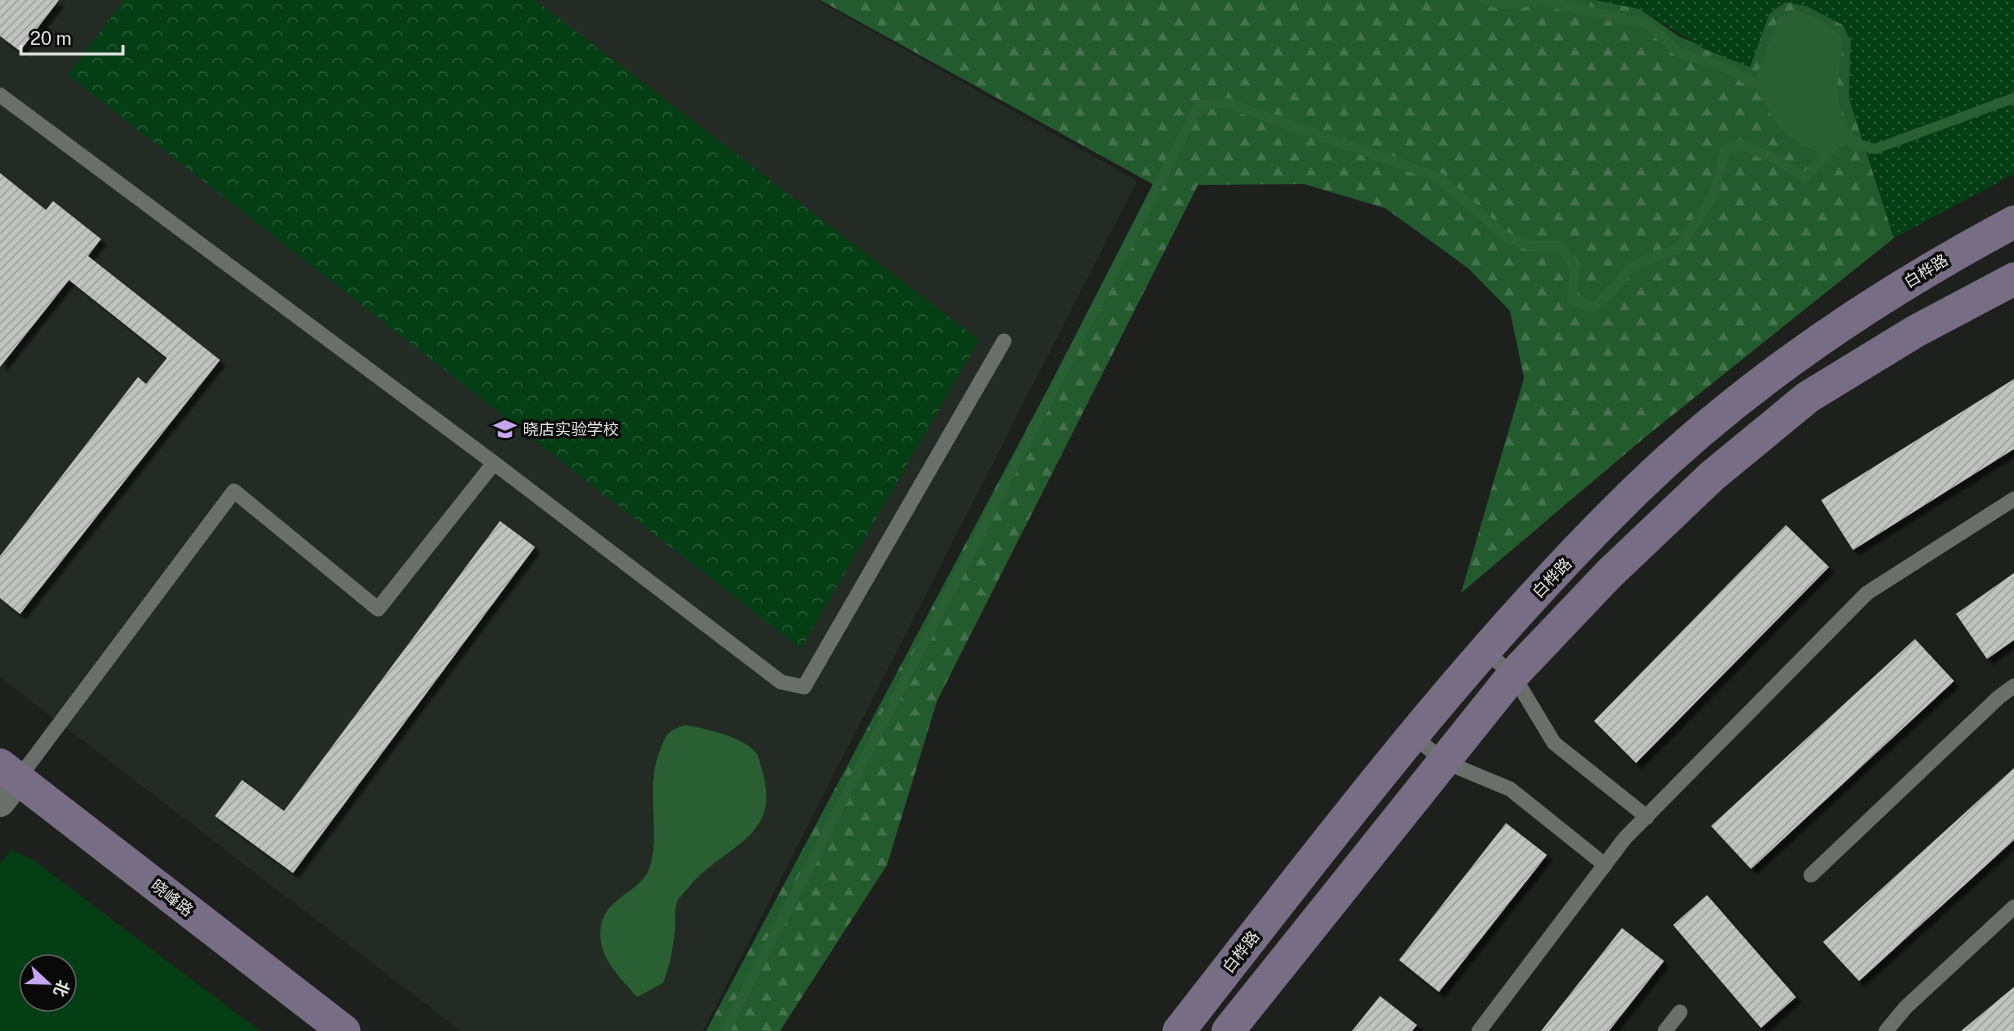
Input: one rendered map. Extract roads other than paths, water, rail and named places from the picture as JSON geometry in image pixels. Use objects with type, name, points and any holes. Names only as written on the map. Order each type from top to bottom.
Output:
[{"type":"street","name":"白桦路","points":[[1179,1031],[1413,735],[1484,650],[1636,490],[1734,404],[1813,346],[1937,263],[2014,222]]},
{"type":"street","points":[[1228,1031],[1513,675],[1609,574],[1712,476],[1808,397],[1916,331],[2014,279]]},
{"type":"street","name":"晓峰路","points":[[6,782],[344,1031]]},
{"type":"lane","points":[[0,95],[494,463],[781,682],[804,687],[1004,342]]},
{"type":"lane","points":[[6,782],[234,491],[378,609],[494,463]]},
{"type":"lane","points":[[1479,1031],[1625,838],[1866,593],[2014,499]]},
{"type":"lane","points":[[1484,650],[1513,675],[1554,743],[1647,817]]},
{"type":"lane","points":[[1811,875],[1999,697],[2014,686]]},
{"type":"lane","points":[[1413,735],[1443,761],[1510,789],[1605,866]]},
{"type":"lane","points":[[1886,1031],[1906,1007],[2014,907]]},
{"type":"lane","points":[[1665,1031],[1680,1012]]},
{"type":"waterway","points":[[1484,0],[1504,5],[1539,0],[1648,24],[1681,54],[1720,65],[1754,83]]},
{"type":"waterway","points":[[725,1031],[1199,105],[1227,103],[1438,177],[1506,237],[1531,246],[1561,246],[1575,268],[1572,300],[1594,307],[1614,289],[1631,266],[1679,248],[1714,195],[1725,151],[1740,144],[1775,159],[1805,178],[1840,139],[1875,149],[2014,98]]},
{"type":"place","name":"晓店实验学校","points":[[505,429]]}]
